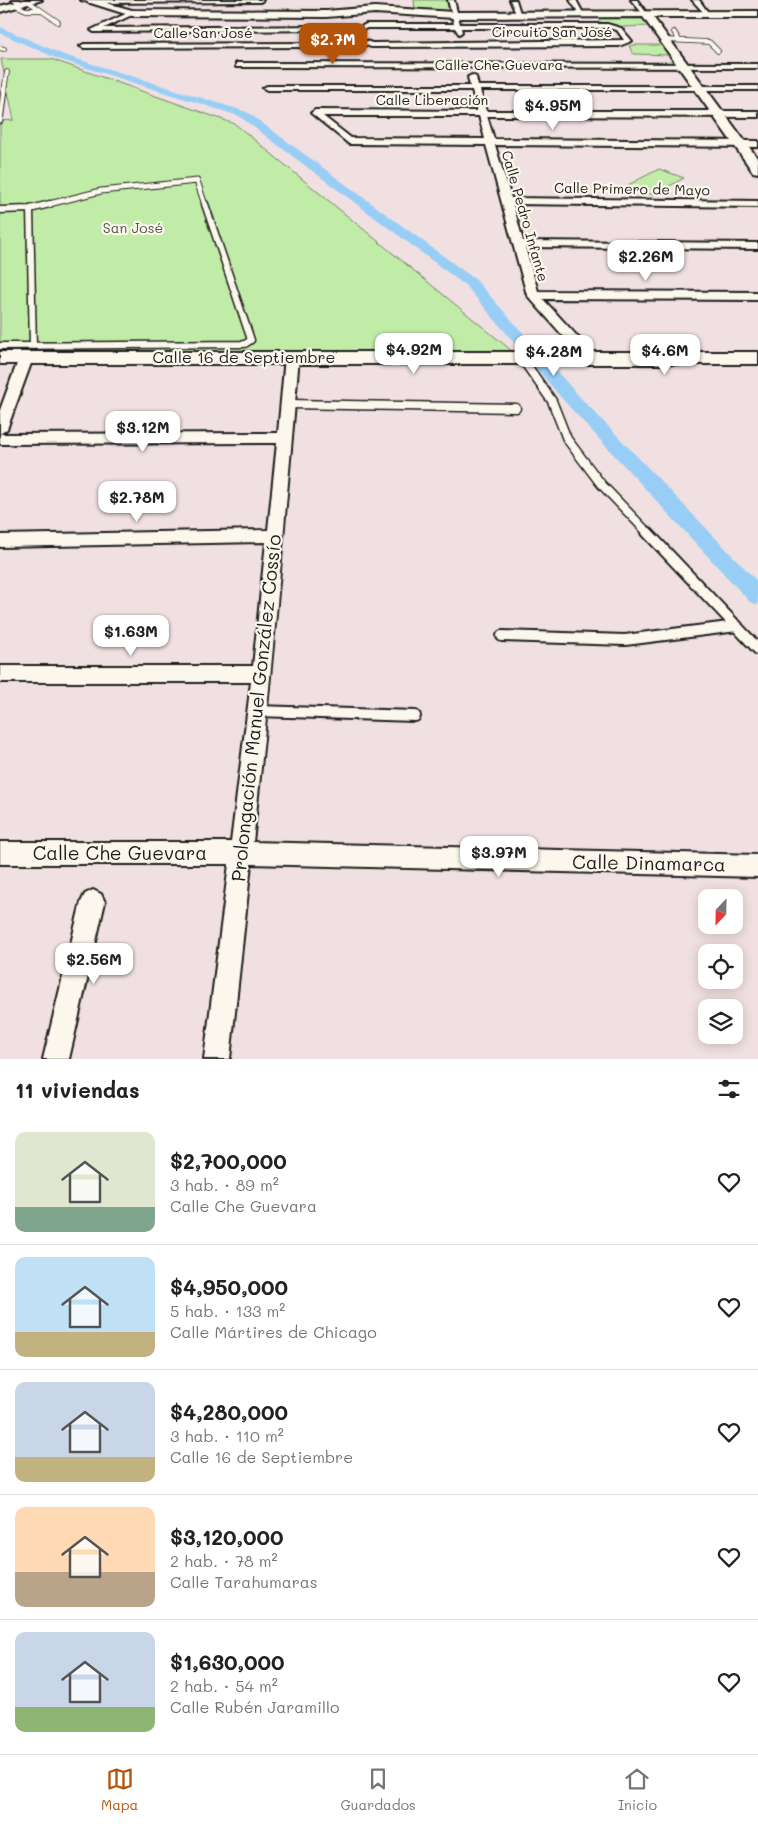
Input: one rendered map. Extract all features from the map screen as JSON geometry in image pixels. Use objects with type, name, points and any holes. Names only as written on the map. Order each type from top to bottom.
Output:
[{"type":"main road","points":[[0,2],[24,3]]},
{"type":"main road","points":[[0,8],[24,3]]},
{"type":"street","points":[[88,0],[260,0]]},
{"type":"street","points":[[88,0],[132,13],[326,14],[417,10],[454,15],[758,14]]},
{"type":"street","points":[[321,69],[328,0]]},
{"type":"street","name":"Calle Pedro Infante","points":[[451,0],[489,142],[534,295]]},
{"type":"street","points":[[513,0],[518,14]]},
{"type":"street","points":[[573,0],[582,14]]},
{"type":"street","points":[[634,0],[758,169]]},
{"type":"street","points":[[695,0],[708,14]]},
{"type":"street","points":[[90,52],[84,46],[94,30],[132,13]]},
{"type":"street","name":"Circuito San José","points":[[366,26],[458,26],[607,26],[619,29],[628,41],[619,44],[371,45],[359,41],[360,29],[366,26]]},
{"type":"street","points":[[94,30],[325,28]]},
{"type":"street","name":"Calle San José","points":[[84,46],[321,69]]},
{"type":"street","name":"Calle Che Guevara","points":[[239,65],[321,69],[469,64],[758,66]]},
{"type":"street","points":[[267,88],[321,69],[475,87],[758,88]]},
{"type":"street","name":"Calle Liberación","points":[[489,142],[349,141],[316,109],[482,114],[758,114]]},
{"type":"street","points":[[489,142],[758,144]]},
{"type":"street","name":"Calle Primero de Mayo","points":[[506,201],[758,204]]},
{"type":"street","points":[[519,244],[758,246]]},
{"type":"street","points":[[534,295],[758,296]]},
{"type":"street","points":[[534,295],[592,360]]},
{"type":"street","points":[[0,429],[29,352]]},
{"type":"street","name":"Calle 16 de Septiembre","points":[[0,358],[29,352],[572,361],[758,358]]},
{"type":"street","name":"Prolongación Manuel González Cossío","points":[[217,1059],[262,674],[292,357]]},
{"type":"street","points":[[0,439],[285,438]]},
{"type":"street","points":[[0,541],[275,536]]},
{"type":"street","points":[[0,674],[262,674]]},
{"type":"street","name":"Calle Che Guevara","points":[[0,853],[241,853]]},
{"type":"street","name":"Calle Dinamarca","points":[[241,853],[758,866]]},
{"type":"street","points":[[56,1059],[93,902]]},
{"type":"lane","points":[[24,3],[58,22]]},
{"type":"lane","points":[[674,32],[679,40]]},
{"type":"lane","points":[[665,40],[709,42],[718,51]]},
{"type":"lane","points":[[0,121],[6,72]]},
{"type":"lane","points":[[0,210],[30,210],[101,192],[197,181],[251,340],[245,344],[29,352],[0,346]]},
{"type":"lane","points":[[29,352],[30,210]]},
{"type":"lane","points":[[530,360],[567,439],[589,469],[628,514],[758,649]]},
{"type":"lane","points":[[289,404],[516,408]]},
{"type":"lane","points":[[502,636],[625,640],[737,626]]},
{"type":"lane","points":[[257,710],[415,716]]},
{"type":"green space","points":[[414,0],[447,0],[449,13],[415,9]]},
{"type":"green space","points":[[597,17],[641,17],[649,26],[623,27],[602,24]]},
{"type":"green space","points":[[663,45],[670,55],[633,54],[629,46]]},
{"type":"green space","name":"San José","points":[[1,59],[51,59],[235,124],[523,360],[0,360],[0,121],[14,120]]},
{"type":"green space","points":[[659,169],[684,178],[653,195],[628,185]]},
{"type":"waterway","points":[[0,30],[61,57],[243,114],[471,283],[571,398],[758,596]]}]
